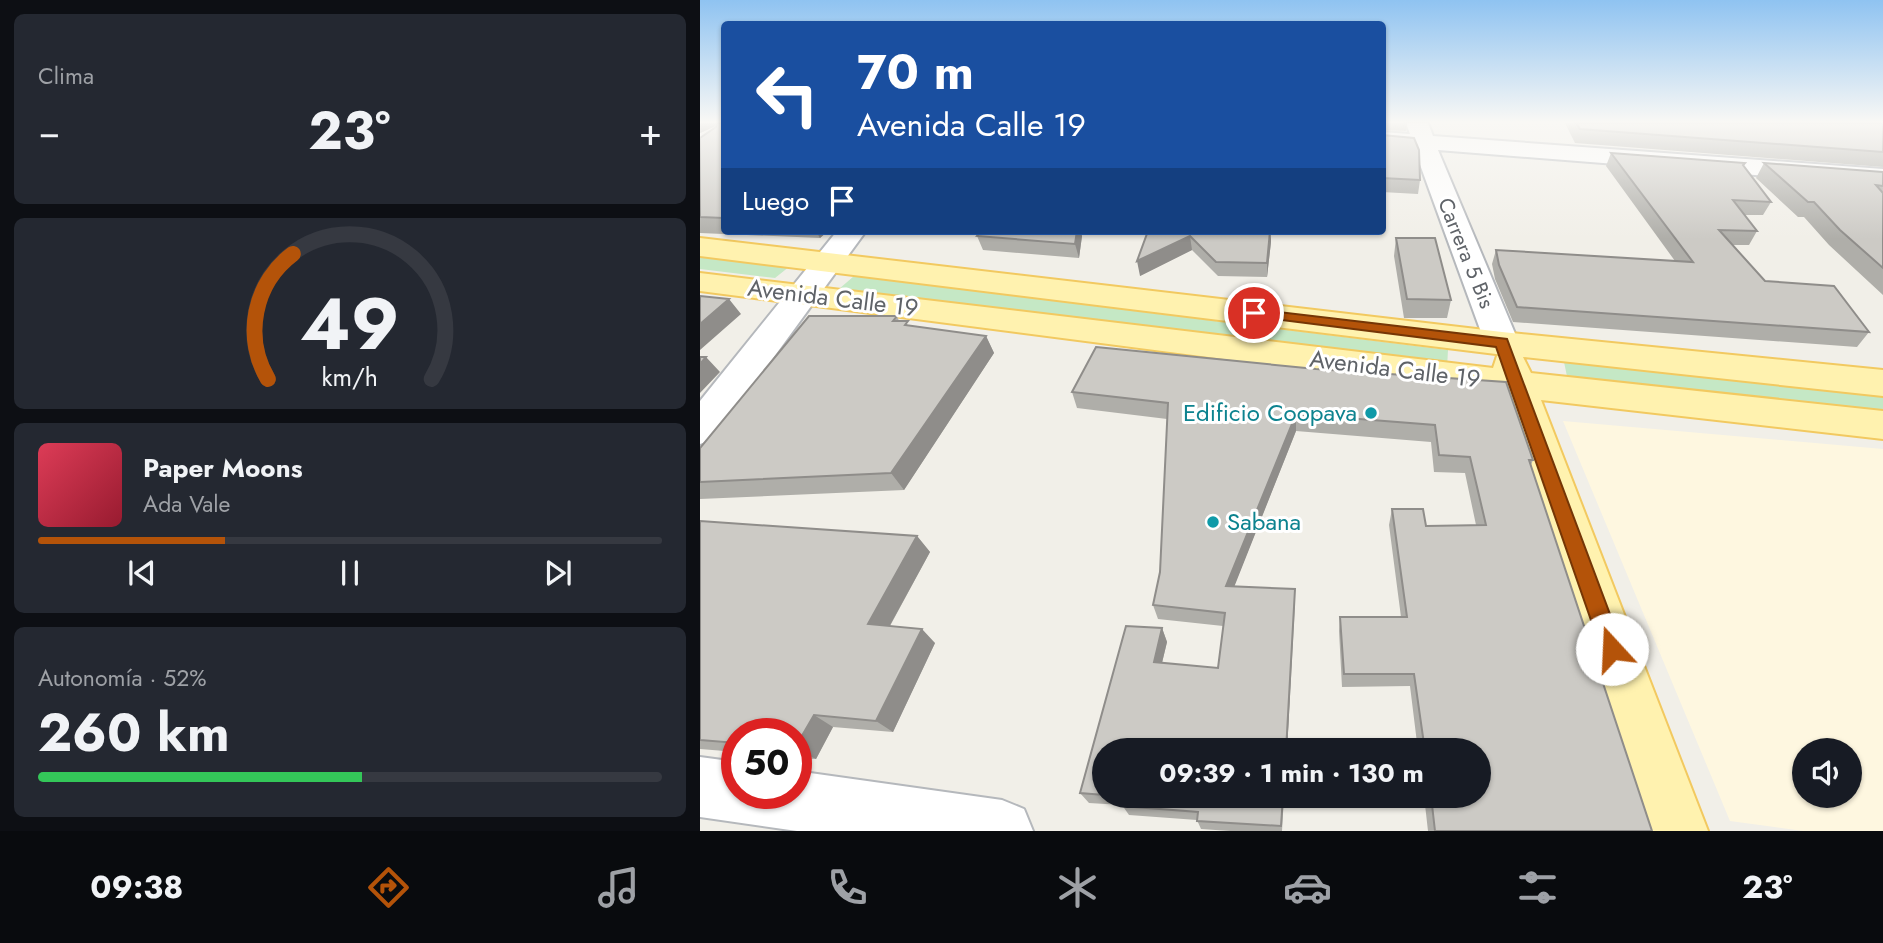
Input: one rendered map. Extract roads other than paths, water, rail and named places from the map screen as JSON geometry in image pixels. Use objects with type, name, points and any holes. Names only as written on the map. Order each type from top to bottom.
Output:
[{"type":"main road","name":"Avenida Calle 19","points":[[700,247],[827,263],[1510,363],[1883,425]]},
{"type":"main road","name":"Avenida Calle 19","points":[[700,282],[804,295],[1510,363],[1883,383]]},
{"type":"main road","points":[[1510,363],[1676,831]]},
{"type":"street","name":"Carrera 5 Bis","points":[[1431,162],[1510,363]]},
{"type":"street","points":[[1727,162],[1883,177]]},
{"type":"street","points":[[700,429],[849,235]]},
{"type":"street","points":[[700,787],[721,790]]},
{"type":"street","points":[[812,803],[1002,831]]},
{"type":"place","name":"Edificio Coopava","points":[[1371,413]]},
{"type":"place","name":"Sabana","points":[[1213,522]]}]
